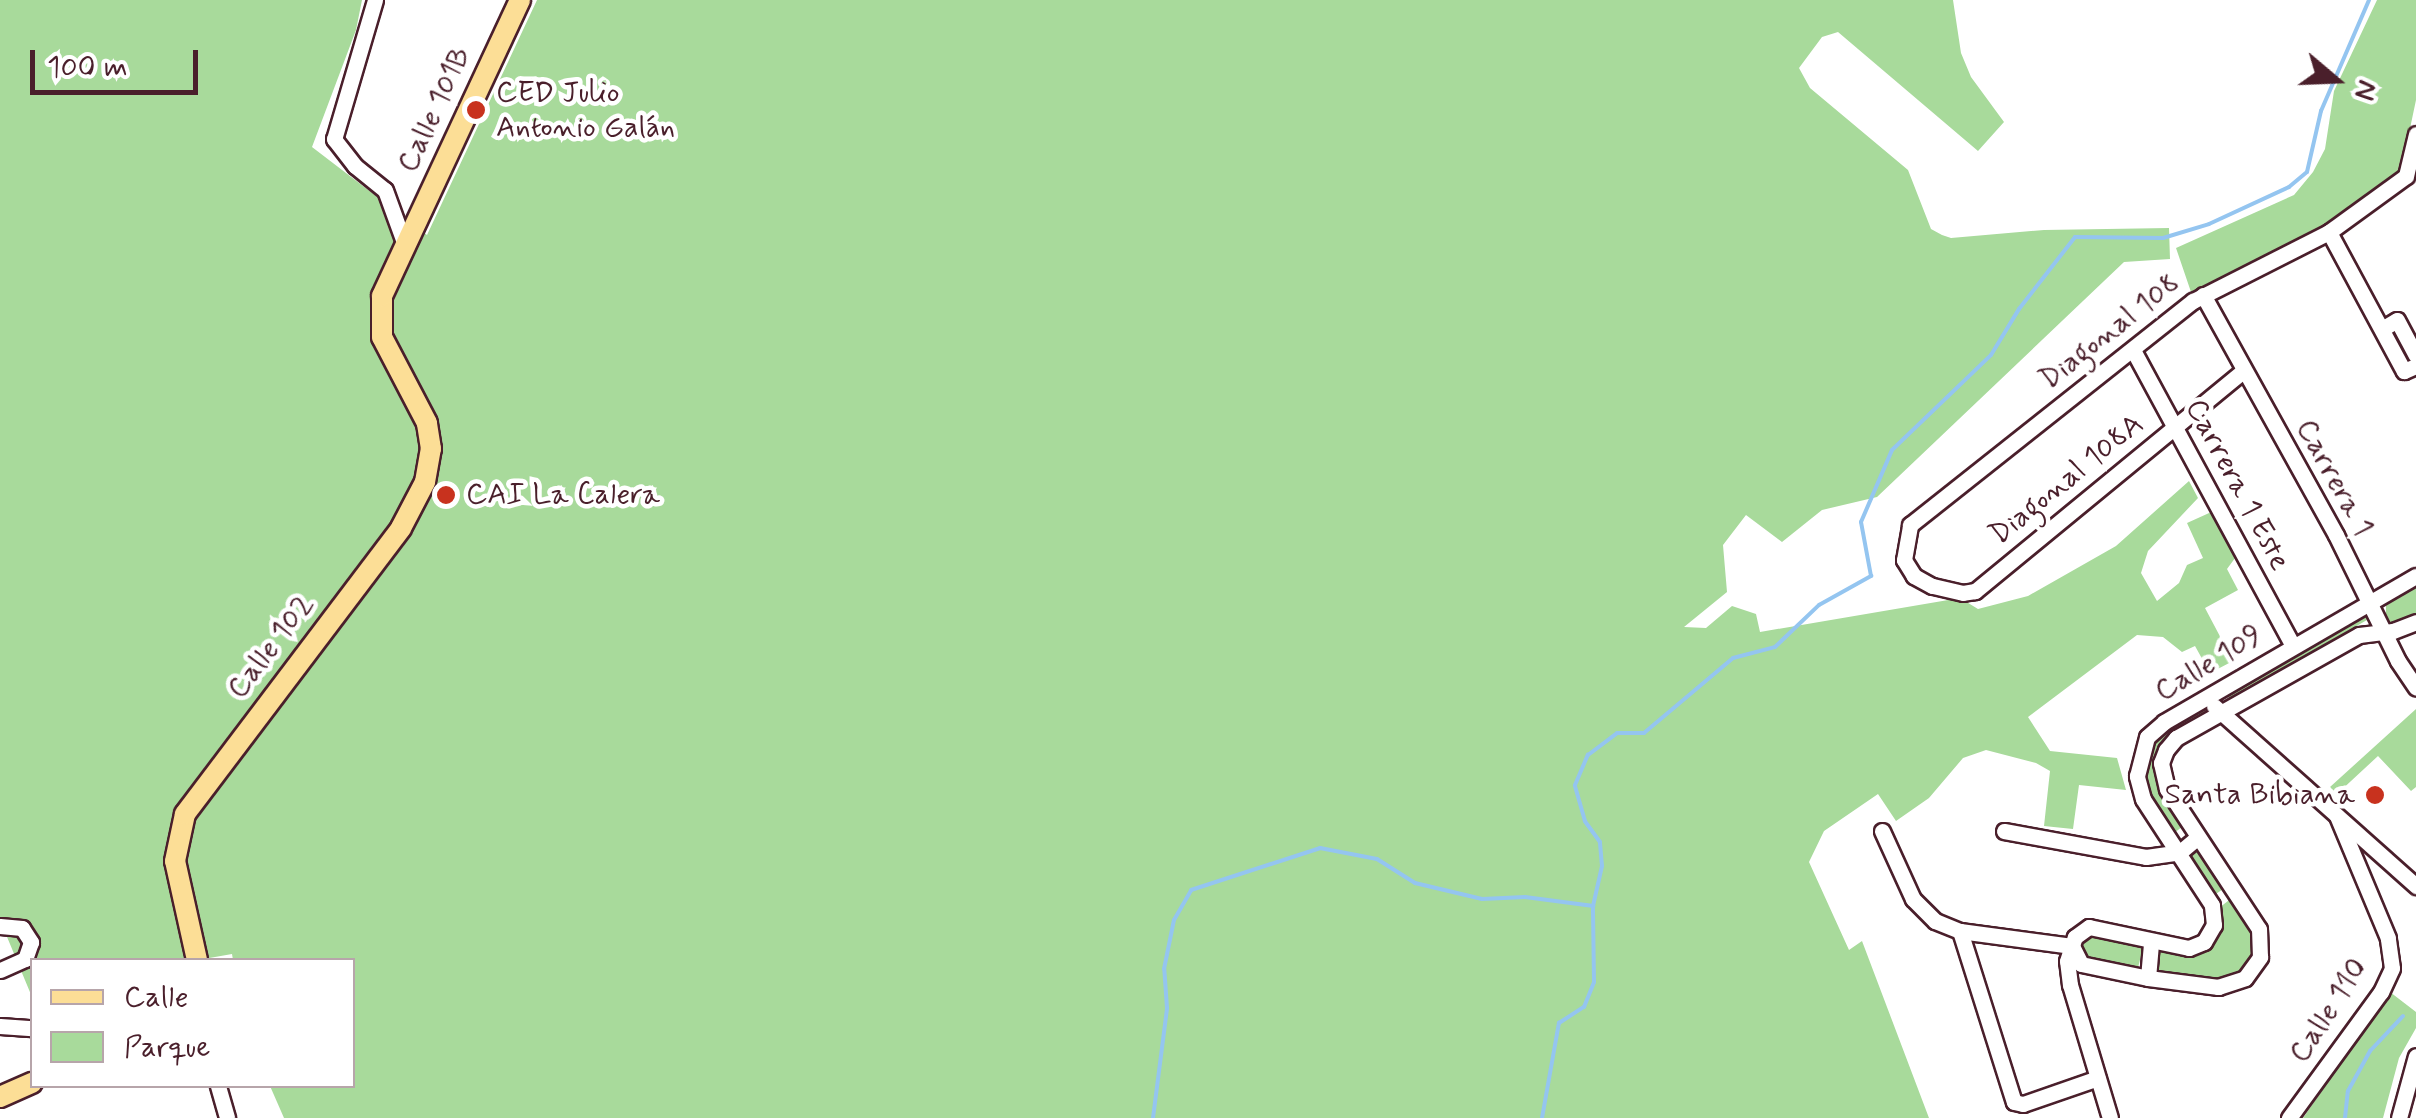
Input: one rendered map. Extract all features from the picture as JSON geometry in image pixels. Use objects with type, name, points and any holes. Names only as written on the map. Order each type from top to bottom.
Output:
[{"type":"main road","name":"Calle 101B","points":[[429,467],[427,423],[388,351],[380,322],[385,286],[520,0]]},
{"type":"main road","name":"Calle 102","points":[[197,958],[176,870],[179,829],[196,795],[412,513],[429,467]]},
{"type":"main road","points":[[0,1096],[30,1085]]},
{"type":"street","points":[[374,0],[335,144],[385,190],[404,245]]},
{"type":"street","points":[[2411,178],[2416,134]]},
{"type":"street","name":"Diagonal 108","points":[[1914,576],[1904,560],[1910,524],[2203,295],[2328,232],[2411,178]]},
{"type":"street","points":[[2328,232],[2404,371],[2416,366]]},
{"type":"street","name":"Carrera 1","points":[[2203,295],[2336,535],[2382,632],[2416,688]]},
{"type":"street","points":[[2382,328],[2397,320],[2416,355]]},
{"type":"street","name":"Carrera 1 Este","points":[[2133,350],[2293,646]]},
{"type":"street","name":"Diagonal 108A","points":[[1914,576],[1952,591],[1975,591],[2244,372]]},
{"type":"street","name":"Calle 109","points":[[2212,905],[2143,799],[2137,776],[2139,756],[2147,737],[2208,695],[2416,576]]},
{"type":"street","name":"Calle 109","points":[[2148,978],[2232,985],[2245,978],[2260,957],[2260,929],[2167,789],[2161,763],[2176,738],[2359,635],[2416,622]]},
{"type":"street","points":[[2208,695],[2218,714],[2416,886]]},
{"type":"street","name":"Calle 110","points":[[2289,1118],[2381,992],[2392,968],[2388,938],[2337,816]]},
{"type":"street","points":[[1882,831],[1913,899],[1936,921],[1960,930],[2072,946]]},
{"type":"street","points":[[2004,831],[2146,857],[2180,852],[2198,836]]},
{"type":"street","points":[[2110,1118],[2070,985],[2068,960],[2074,937],[2090,926],[2189,948],[2204,942],[2214,925],[2212,905],[2234,890]]},
{"type":"street","points":[[0,926],[22,928],[31,942],[25,958],[0,970]]},
{"type":"street","points":[[1960,930],[2012,1097],[2018,1104],[2098,1078]]},
{"type":"street","points":[[2072,946],[2082,964],[2148,978],[2152,941]]},
{"type":"street","points":[[0,1026],[30,1028]]},
{"type":"street","points":[[2400,1118],[2416,1056]]},
{"type":"street","points":[[219,1088],[227,1118]]},
{"type":"green space","points":[[0,0],[362,0],[356,30],[312,147],[427,235],[537,0],[1953,0],[1961,53],[1971,77],[2004,122],[1978,151],[1838,32],[1822,37],[1799,68],[1810,88],[1908,170],[1931,229],[1951,238],[2044,230],[2169,228],[2170,259],[2124,262],[1877,497],[1822,510],[1782,542],[1746,515],[1723,545],[1727,592],[1684,627],[1706,628],[1732,606],[1756,614],[1760,632],[1960,598],[1978,609],[2028,596],[2116,546],[2189,481],[2198,498],[2148,551],[2141,573],[2157,601],[2179,583],[2187,565],[2203,558],[2187,523],[2218,509],[2238,554],[2227,569],[2238,590],[2205,608],[2233,661],[2210,673],[2195,646],[2182,652],[2163,637],[2137,635],[2028,717],[2050,751],[2117,758],[2126,790],[2079,785],[2073,829],[2044,826],[2050,771],[2036,763],[1986,750],[1963,758],[1929,798],[1896,821],[1878,794],[1824,831],[1809,862],[1849,950],[1862,941],[1929,1118],[284,1118],[271,1088],[355,1088],[355,958],[233,958],[232,954],[209,958],[30,958],[30,992],[0,920]]},
{"type":"green space","points":[[2377,0],[2416,0],[2416,100],[2400,176],[2321,229],[2191,292],[2176,248],[2294,195],[2313,172],[2325,149],[2334,91]]},
{"type":"green space","points":[[2416,585],[2416,615],[2398,624],[2391,623],[2386,617],[2386,601]]},
{"type":"green space","points":[[2363,611],[2367,620],[2231,698],[2219,695]]},
{"type":"green space","points":[[2202,705],[2205,712],[2176,730],[2157,757],[2158,790],[2183,826],[2173,834],[2147,795],[2143,774],[2155,736]]},
{"type":"green space","points":[[2416,709],[2416,787],[2411,791],[2378,756],[2337,794],[2330,787]]},
{"type":"green space","points":[[2197,845],[2226,887],[2215,895],[2186,853]]},
{"type":"green space","points":[[2233,897],[2253,931],[2251,955],[2241,970],[2225,980],[2156,971],[2160,947],[2192,953],[2219,908]]},
{"type":"green space","points":[[2092,936],[2143,947],[2138,968],[2087,957],[2079,944]]},
{"type":"green space","points":[[2390,992],[2416,1012],[2416,1028],[2399,1058],[2383,1118],[2303,1118]]},
{"type":"waterway","points":[[1542,1118],[1559,1023],[1584,1007],[1594,982],[1593,906],[1602,866],[1600,842],[1585,821],[1575,785],[1588,755],[1617,733],[1644,733],[1733,658],[1775,647],[1819,605],[1871,576],[1861,522],[1892,450],[1991,355],[2019,309],[2075,237],[2163,238],[2209,224],[2289,187],[2307,172],[2321,111],[2369,0]]},
{"type":"waterway","points":[[1153,1118],[1167,1008],[1164,969],[1174,920],[1191,890],[1320,848],[1377,859],[1415,883],[1482,899],[1525,897],[1593,906]]},
{"type":"waterway","points":[[2345,1118],[2348,1091],[2370,1051],[2403,1016]]},
{"type":"place","name":"CED Julio Antonio Galán","points":[[476,110]]},
{"type":"place","name":"CAI La Calera","points":[[446,495]]},
{"type":"place","name":"Santa Bibiana","points":[[2375,795]]}]
